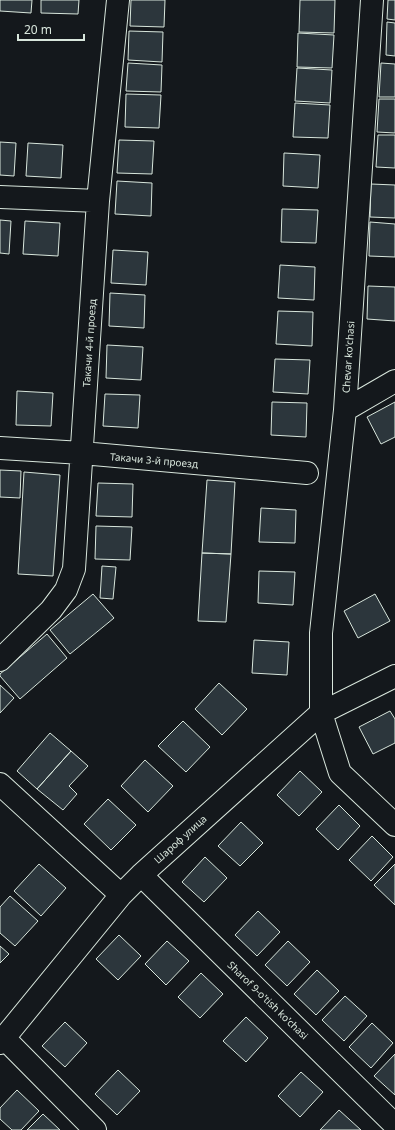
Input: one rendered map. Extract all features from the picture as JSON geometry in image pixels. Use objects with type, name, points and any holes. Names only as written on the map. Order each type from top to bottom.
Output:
[{"type":"street","name":"Такачи 4-й проезд","points":[[0,660],[51,610],[66,590],[74,569],[98,202],[118,0]]},
{"type":"street","name":"Chevar ko'chasi","points":[[372,0],[345,410],[321,633],[321,713],[340,773],[395,826]]},
{"type":"street","points":[[0,196],[98,202]]},
{"type":"street","points":[[345,410],[395,381]]},
{"type":"street","name":"Такачи 3-й проезд","points":[[0,448],[307,473]]},
{"type":"street","name":"Шароф улица","points":[[2,1040],[121,895],[141,875],[321,713],[395,676]]},
{"type":"street","points":[[0,784],[121,895]]},
{"type":"street","name":"Sharof 9-o'tish ko'chasi","points":[[141,875],[395,1125]]},
{"type":"street","points":[[2,1040],[96,1130]]},
{"type":"building","points":[[0,0],[32,0],[31,13],[0,11]]},
{"type":"building","points":[[41,0],[79,0],[78,14],[41,13]]},
{"type":"building","points":[[131,0],[165,0],[164,27],[130,26]]},
{"type":"building","points":[[300,0],[335,0],[334,33],[299,32]]},
{"type":"building","points":[[388,0],[395,0],[395,20],[387,19]]},
{"type":"building","points":[[387,22],[395,23],[395,56],[386,55]]},
{"type":"building","points":[[129,31],[163,32],[162,62],[128,60]]},
{"type":"building","points":[[298,33],[334,35],[332,68],[297,67]]},
{"type":"building","points":[[128,63],[162,65],[161,92],[126,91]]},
{"type":"building","points":[[381,63],[395,64],[395,97],[379,97]]},
{"type":"building","points":[[297,68],[332,70],[330,103],[295,101]]},
{"type":"building","points":[[126,94],[161,95],[159,128],[125,127]]},
{"type":"building","points":[[379,99],[395,99],[395,133],[377,132]]},
{"type":"building","points":[[295,103],[330,105],[328,138],[293,137]]},
{"type":"building","points":[[378,135],[395,135],[395,168],[376,167]]},
{"type":"building","points":[[119,140],[154,141],[152,174],[117,173]]},
{"type":"building","points":[[0,142],[16,143],[14,176],[0,175]]},
{"type":"building","points":[[28,143],[63,145],[61,178],[26,176]]},
{"type":"building","points":[[284,153],[320,155],[318,188],[283,186]]},
{"type":"building","points":[[117,181],[152,183],[151,216],[115,214]]},
{"type":"building","points":[[371,184],[395,185],[395,218],[370,217]]},
{"type":"building","points":[[282,209],[318,210],[316,243],[281,242]]},
{"type":"building","points":[[0,220],[11,221],[9,254],[0,253]]},
{"type":"building","points":[[25,221],[60,223],[58,256],[23,254]]},
{"type":"building","points":[[370,222],[395,224],[395,257],[369,256]]},
{"type":"building","points":[[113,250],[148,252],[146,285],[111,283]]},
{"type":"building","points":[[280,265],[315,267],[314,300],[278,298]]},
{"type":"building","points":[[368,286],[395,287],[395,321],[367,319]]},
{"type":"building","points":[[110,293],[145,295],[144,328],[109,326]]},
{"type":"building","points":[[278,311],[313,312],[312,346],[276,344]]},
{"type":"building","points":[[107,345],[143,347],[141,380],[106,378]]},
{"type":"building","points":[[275,359],[310,360],[308,394],[273,392]]},
{"type":"building","points":[[17,391],[53,393],[51,426],[16,425]]},
{"type":"building","points":[[105,394],[140,395],[138,428],[103,426]]},
{"type":"building","points":[[272,402],[307,403],[306,437],[271,435]]},
{"type":"building","points":[[395,402],[395,437],[381,444],[367,417]]},
{"type":"building","points":[[0,470],[21,471],[20,498],[0,497]]},
{"type":"building","points":[[24,472],[60,475],[53,576],[18,574]]},
{"type":"building","points":[[207,480],[235,482],[231,554],[202,553]]},
{"type":"building","points":[[98,483],[133,484],[132,517],[96,516]]},
{"type":"building","points":[[261,508],[296,510],[295,543],[259,542]]},
{"type":"building","points":[[96,526],[132,527],[130,560],[95,559]]},
{"type":"building","points":[[202,553],[231,554],[226,622],[198,621]]},
{"type":"building","points":[[102,566],[116,567],[113,599],[100,598]]},
{"type":"building","points":[[259,571],[295,572],[293,605],[258,603]]},
{"type":"building","points":[[93,594],[114,618],[70,654],[50,630]]},
{"type":"building","points":[[375,594],[390,621],[358,638],[344,611]]},
{"type":"building","points":[[47,634],[67,658],[20,699],[0,676],[0,674]]},
{"type":"building","points":[[254,640],[289,642],[287,675],[252,673]]},
{"type":"building","points":[[219,683],[247,709],[222,735],[195,709]]},
{"type":"building","points":[[0,685],[14,698],[0,713]]},
{"type":"building","points":[[390,711],[395,719],[395,743],[373,754],[359,727]]},
{"type":"building","points":[[183,721],[210,747],[186,772],[158,746]]},
{"type":"building","points":[[50,733],[71,751],[37,789],[17,771]]},
{"type":"building","points":[[71,751],[88,766],[69,786],[77,794],[63,810],[37,789]]},
{"type":"building","points":[[145,760],[173,786],[148,812],[121,786]]},
{"type":"building","points":[[300,771],[322,792],[299,816],[277,795]]},
{"type":"building","points":[[108,799],[136,825],[111,850],[84,824]]},
{"type":"building","points":[[339,805],[360,826],[338,850],[316,829]]},
{"type":"building","points":[[241,822],[263,843],[240,866],[218,846]]},
{"type":"building","points":[[372,836],[393,857],[371,881],[349,860]]},
{"type":"building","points":[[205,857],[227,878],[204,902],[182,882]]},
{"type":"building","points":[[39,864],[66,888],[41,916],[14,891]]},
{"type":"building","points":[[395,864],[395,905],[374,885]]},
{"type":"building","points":[[10,896],[38,921],[15,946],[0,933],[0,907]]},
{"type":"building","points":[[258,911],[280,932],[257,956],[235,935]]},
{"type":"building","points":[[119,935],[141,956],[118,980],[96,959]]},
{"type":"building","points":[[167,941],[189,961],[166,985],[145,964]]},
{"type":"building","points":[[288,941],[310,962],[287,986],[265,965]]},
{"type":"building","points":[[0,946],[9,954],[0,963]]},
{"type":"building","points":[[317,970],[339,991],[316,1015],[294,994]]},
{"type":"building","points":[[201,973],[223,994],[200,1018],[178,997]]},
{"type":"building","points":[[345,996],[367,1016],[344,1041],[322,1020]]},
{"type":"building","points":[[246,1017],[268,1038],[246,1062],[223,1041]]},
{"type":"building","points":[[65,1022],[87,1043],[65,1067],[42,1046]]},
{"type":"building","points":[[372,1023],[393,1043],[371,1068],[349,1047]]},
{"type":"building","points":[[395,1054],[395,1095],[374,1076]]},
{"type":"building","points":[[118,1070],[140,1091],[117,1115],[95,1094]]},
{"type":"building","points":[[301,1072],[323,1092],[300,1117],[278,1096]]},
{"type":"building","points":[[17,1090],[39,1111],[21,1130],[12,1130],[0,1119],[0,1108]]},
{"type":"building","points":[[339,1110],[361,1130],[320,1130]]},
{"type":"building","points":[[43,1114],[60,1130],[27,1130]]}]
